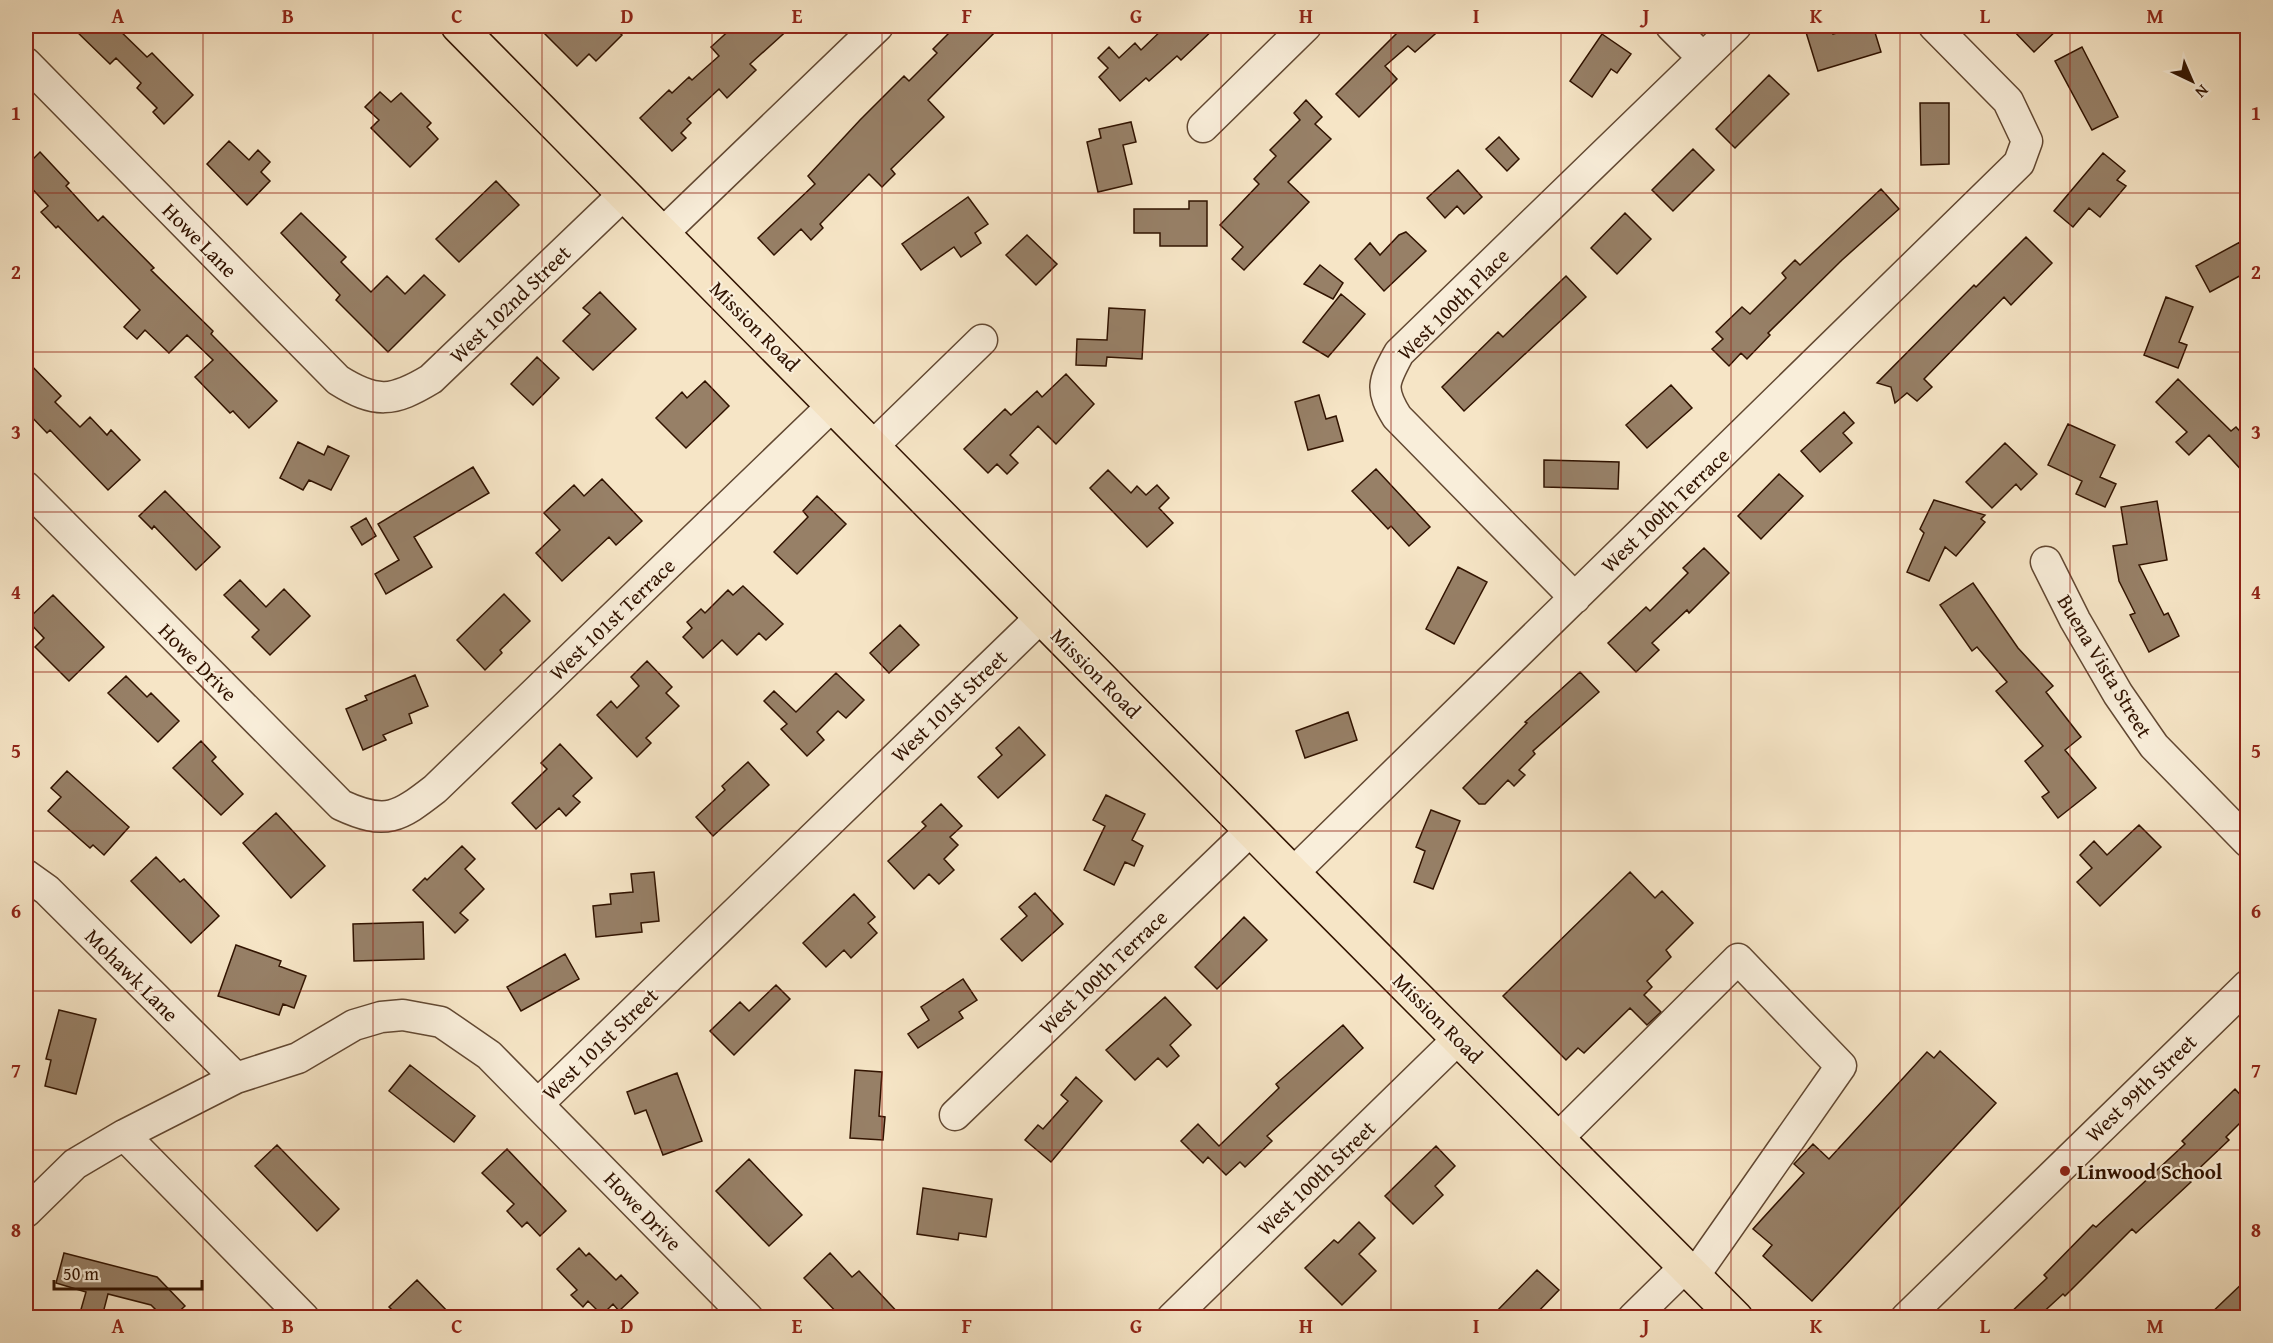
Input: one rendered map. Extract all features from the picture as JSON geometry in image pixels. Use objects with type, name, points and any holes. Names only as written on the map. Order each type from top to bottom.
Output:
[{"type":"main road","name":"Mission Road","points":[[458,26],[1293,873],[1736,1317]]},
{"type":"street","points":[[663,232],[878,26]]},
{"type":"street","points":[[1203,127],[1306,26]]},
{"type":"street","points":[[1671,26],[1703,58]]},
{"type":"street","name":"West 100th Place","points":[[1575,598],[1397,417],[1386,400],[1384,381],[1399,353],[1736,26]]},
{"type":"street","name":"West 100th Terrace","points":[[1293,873],[2019,163],[2026,141],[2008,101],[1934,26]]},
{"type":"street","name":"Howe Lane","points":[[26,63],[338,380],[360,393],[386,398]]},
{"type":"street","name":"West 102nd Street","points":[[386,398],[406,394],[431,379],[624,194]]},
{"type":"street","points":[[873,446],[982,340]]},
{"type":"street","name":"West 101st Terrace","points":[[382,817],[405,812],[435,789],[833,405]]},
{"type":"street","name":"Howe Drive","points":[[26,488],[341,805],[361,814],[382,817]]},
{"type":"street","name":"Buena Vista Street","points":[[2046,562],[2074,620],[2118,694],[2154,746],[2247,842]]},
{"type":"street","name":"West 101st Street","points":[[26,1212],[75,1164],[124,1135],[236,1078],[298,1058],[354,1025],[381,1017],[403,1015],[441,1022],[458,1031],[489,1055],[538,1104],[1041,617]]},
{"type":"street","name":"West 100th Terrace","points":[[955,1115],[1251,830]]},
{"type":"street","name":"Mohawk Lane","points":[[26,875],[47,890],[236,1078]]},
{"type":"street","points":[[1558,1138],[1738,959],[1841,1066],[1690,1271],[1633,1317]]},
{"type":"street","name":"West 99th Street","points":[[1906,1317],[2247,985]]},
{"type":"street","name":"West 100th Street","points":[[1172,1317],[1459,1038]]},
{"type":"street","name":"Howe Drive","points":[[538,1104],[748,1317]]},
{"type":"street","points":[[124,1135],[304,1317]]},
{"type":"building","points":[[71,26],[115,26],[147,57],[152,53],[193,95],[164,124],[153,112],[157,108],[137,88],[141,83],[116,58],[110,64]]},
{"type":"building","points":[[537,26],[612,26],[622,35],[596,61],[589,54],[577,66]]},
{"type":"building","points":[[734,26],[792,26],[750,64],[756,70],[727,98],[719,89],[687,119],[691,123],[681,133],[686,138],[672,151],[640,118],[669,90],[672,93],[689,77],[692,80],[719,56],[711,47]]},
{"type":"building","points":[[956,26],[1001,26],[928,100],[944,117],[891,169],[895,174],[882,187],[869,174],[820,224],[823,228],[811,240],[801,229],[774,255],[758,238],[815,184],[808,176],[860,120],[904,76],[909,81],[937,53],[933,49]]},
{"type":"building","points":[[1166,26],[1217,26],[1181,60],[1177,56],[1149,81],[1146,78],[1120,101],[1099,77],[1108,68],[1098,58],[1109,47],[1119,58],[1135,43],[1141,50]]},
{"type":"building","points":[[1390,26],[1444,26],[1415,52],[1408,46],[1385,66],[1397,79],[1359,117],[1336,94],[1397,33]]},
{"type":"building","points":[[1830,26],[1833,34],[1861,26],[1873,26],[1881,52],[1818,71],[1805,29]]},
{"type":"building","points":[[2009,26],[2061,26],[2034,52]]},
{"type":"building","points":[[1602,34],[1631,54],[1617,73],[1611,69],[1592,97],[1570,81]]},
{"type":"building","points":[[2082,47],[2118,117],[2092,130],[2055,61]]},
{"type":"building","points":[[1769,75],[1789,94],[1735,148],[1716,129]]},
{"type":"building","points":[[380,92],[391,102],[401,93],[431,123],[427,127],[438,139],[410,167],[371,128],[379,120],[365,107]]},
{"type":"building","points":[[1306,100],[1322,117],[1315,124],[1331,139],[1288,182],[1309,202],[1244,270],[1232,259],[1243,247],[1220,225],[1259,184],[1254,179],[1276,156],[1270,150],[1300,120],[1294,113]]},
{"type":"building","points":[[1920,103],[1949,103],[1949,164],[1921,165]]},
{"type":"building","points":[[1131,122],[1136,142],[1123,145],[1132,184],[1098,192],[1087,142],[1101,138],[1099,129]]},
{"type":"building","points":[[1499,137],[1519,159],[1507,171],[1486,149]]},
{"type":"building","points":[[229,141],[249,160],[258,150],[270,162],[261,172],[270,181],[247,205],[207,164]]},
{"type":"building","points":[[1693,149],[1714,170],[1673,211],[1652,190]]},
{"type":"building","points":[[40,152],[69,183],[66,186],[98,221],[103,216],[154,268],[151,270],[213,331],[211,334],[277,401],[249,428],[233,411],[230,413],[195,377],[213,360],[187,335],[169,353],[145,330],[137,339],[124,327],[140,310],[58,226],[56,228],[41,212],[48,206],[26,182],[26,166]]},
{"type":"building","points":[[2103,153],[2125,171],[2117,180],[2126,186],[2100,217],[2089,208],[2073,227],[2054,211]]},
{"type":"building","points":[[1458,170],[1482,197],[1464,214],[1457,206],[1445,218],[1427,198]]},
{"type":"building","points":[[496,181],[519,205],[459,262],[436,239]]},
{"type":"building","points":[[1881,189],[1899,209],[1842,260],[1768,333],[1770,335],[1747,359],[1741,353],[1729,366],[1712,349],[1723,339],[1716,332],[1742,307],[1750,314],[1786,278],[1782,273],[1795,260],[1800,265]]},
{"type":"building","points":[[968,197],[988,224],[975,233],[981,243],[961,257],[954,247],[921,270],[902,244]]},
{"type":"building","points":[[1189,201],[1207,201],[1207,246],[1160,246],[1160,233],[1134,233],[1134,209],[1189,209]]},
{"type":"building","points":[[301,213],[346,257],[341,262],[371,292],[387,276],[405,294],[424,275],[445,295],[388,352],[336,300],[340,295],[281,233]]},
{"type":"building","points":[[1625,213],[1651,239],[1617,274],[1591,248]]},
{"type":"building","points":[[1406,232],[1426,251],[1384,291],[1355,259],[1370,243],[1380,255],[1399,235]]},
{"type":"building","points":[[1027,235],[1057,264],[1036,285],[1006,255]]},
{"type":"building","points":[[2026,237],[2052,263],[2011,305],[2004,297],[1924,379],[1932,387],[1917,401],[1907,393],[1895,403],[1891,387],[1877,383],[1974,285],[1976,287]]},
{"type":"building","points":[[2240,242],[2247,256],[2247,272],[2210,292],[2196,266]]},
{"type":"building","points":[[1320,265],[1343,283],[1333,299],[1304,284]]},
{"type":"building","points":[[1566,276],[1586,297],[1464,411],[1442,387],[1498,332],[1503,337]]},
{"type":"building","points":[[600,292],[636,329],[593,370],[563,341],[590,314],[583,308]]},
{"type":"building","points":[[1341,294],[1365,314],[1328,357],[1303,342]]},
{"type":"building","points":[[2166,297],[2193,307],[2179,342],[2187,345],[2178,368],[2144,355]]},
{"type":"building","points":[[1109,308],[1145,310],[1142,359],[1107,357],[1106,366],[1076,365],[1077,339],[1107,340]]},
{"type":"building","points":[[537,357],[559,378],[533,405],[511,384]]},
{"type":"building","points":[[26,360],[61,396],[55,402],[80,427],[90,417],[107,435],[111,430],[140,460],[108,490],[50,430],[47,433],[26,411]]},
{"type":"building","points":[[1066,374],[1094,404],[1056,444],[1038,426],[1010,455],[1018,463],[1007,474],[997,464],[988,473],[964,449],[1005,409],[1011,415],[1037,391],[1042,397]]},
{"type":"building","points":[[2178,379],[2231,431],[2236,427],[2247,439],[2247,476],[2209,435],[2189,455],[2176,442],[2187,432],[2156,402]]},
{"type":"building","points":[[705,381],[729,406],[686,448],[656,418],[682,392],[687,398]]},
{"type":"building","points":[[1671,385],[1692,408],[1647,448],[1626,425]]},
{"type":"building","points":[[1319,395],[1326,419],[1336,416],[1343,441],[1308,450],[1295,402]]},
{"type":"building","points":[[1844,412],[1854,423],[1843,433],[1852,443],[1820,472],[1801,451]]},
{"type":"building","points":[[2068,424],[2115,445],[2100,477],[2116,484],[2105,507],[2076,494],[2082,481],[2048,465]]},
{"type":"building","points":[[298,442],[324,455],[328,446],[349,456],[331,490],[309,480],[303,490],[280,478]]},
{"type":"building","points":[[2005,443],[2037,474],[2021,490],[2016,484],[1992,508],[1966,482]]},
{"type":"building","points":[[1544,460],[1619,462],[1618,489],[1544,487]]},
{"type":"building","points":[[473,467],[489,493],[414,537],[432,567],[386,594],[375,574],[399,560],[378,524]]},
{"type":"building","points":[[1376,469],[1430,527],[1409,546],[1391,526],[1388,529],[1352,491]]},
{"type":"building","points":[[1108,470],[1131,493],[1137,486],[1146,495],[1157,485],[1169,498],[1159,508],[1173,523],[1147,547],[1090,488]]},
{"type":"building","points":[[1779,474],[1803,496],[1761,539],[1738,516]]},
{"type":"building","points":[[602,479],[642,521],[616,545],[609,537],[562,581],[536,553],[560,530],[544,513],[574,485],[584,496]]},
{"type":"building","points":[[165,491],[220,547],[196,570],[154,526],[152,529],[139,516]]},
{"type":"building","points":[[817,496],[846,524],[797,574],[774,552],[808,517],[803,511]]},
{"type":"building","points":[[1934,500],[1985,515],[1981,519],[1985,522],[1956,556],[1945,547],[1929,581],[1907,572],[1924,533],[1920,529]]},
{"type":"building","points":[[2157,501],[2167,560],[2139,565],[2164,615],[2168,613],[2179,636],[2149,652],[2130,615],[2135,613],[2119,581],[2113,546],[2127,544],[2121,507]]},
{"type":"building","points":[[366,518],[376,536],[362,545],[351,527]]},
{"type":"building","points":[[1704,548],[1729,573],[1689,613],[1687,610],[1652,643],[1659,650],[1636,672],[1608,643],[1646,607],[1650,611],[1688,573],[1683,568]]},
{"type":"building","points":[[1458,567],[1487,582],[1454,644],[1426,629]]},
{"type":"building","points":[[240,580],[266,607],[284,589],[310,616],[270,655],[252,637],[259,630],[224,595]]},
{"type":"building","points":[[1973,583],[2018,648],[2053,686],[2046,692],[2081,737],[2065,750],[2096,788],[2058,818],[2042,797],[2049,792],[2025,761],[2043,746],[1996,691],[2007,682],[1977,647],[1972,651],[1940,605]]},
{"type":"building","points":[[743,586],[783,624],[766,640],[759,633],[737,655],[722,640],[703,658],[683,637],[692,628],[687,622],[701,609],[705,613],[728,590],[733,595]]},
{"type":"building","points":[[504,594],[530,621],[500,650],[502,653],[485,670],[457,640]]},
{"type":"building","points":[[53,595],[104,647],[69,681],[35,647],[44,638],[27,620]]},
{"type":"building","points":[[900,625],[919,645],[889,673],[870,653]]},
{"type":"building","points":[[647,661],[672,687],[666,693],[679,706],[646,738],[651,743],[637,757],[597,715],[611,701],[617,708],[639,686],[631,677]]},
{"type":"building","points":[[1580,672],[1599,692],[1533,751],[1535,754],[1519,770],[1525,775],[1514,786],[1508,780],[1485,804],[1479,804],[1463,788],[1527,723],[1525,722]]},
{"type":"building","points":[[836,673],[864,700],[846,718],[838,711],[817,732],[824,740],[807,756],[781,729],[787,724],[764,701],[774,691],[796,712]]},
{"type":"building","points":[[415,675],[428,706],[409,714],[412,723],[383,735],[386,740],[363,750],[346,709],[367,700],[365,696]]},
{"type":"building","points":[[126,676],[147,697],[151,693],[179,721],[158,742],[108,693]]},
{"type":"building","points":[[1348,712],[1357,740],[1305,758],[1296,731]]},
{"type":"building","points":[[1019,727],[1045,755],[998,798],[978,777],[1002,755],[996,748]]},
{"type":"building","points":[[201,741],[216,757],[212,761],[243,794],[221,815],[173,768]]},
{"type":"building","points":[[560,744],[592,778],[573,796],[580,802],[566,816],[559,808],[536,829],[512,803],[547,769],[541,763]]},
{"type":"building","points":[[748,762],[769,785],[713,836],[696,817],[725,790],[722,786]]},
{"type":"building","points":[[67,771],[129,827],[104,855],[93,845],[90,848],[48,811],[61,797],[51,788]]},
{"type":"building","points":[[1106,795],[1145,814],[1132,840],[1143,846],[1134,866],[1125,862],[1114,885],[1084,870],[1105,826],[1093,820]]},
{"type":"building","points":[[941,804],[962,826],[950,837],[958,845],[944,859],[954,870],[939,884],[929,874],[914,889],[888,861],[926,826],[922,822]]},
{"type":"building","points":[[1431,810],[1460,821],[1433,889],[1414,882],[1425,851],[1416,847]]},
{"type":"building","points":[[276,813],[325,866],[291,898],[243,843]]},
{"type":"building","points":[[2139,825],[2161,847],[2100,906],[2077,882],[2092,868],[2080,855],[2094,841],[2107,855]]},
{"type":"building","points":[[462,846],[475,859],[465,869],[484,889],[460,913],[468,920],[455,933],[413,890],[425,878],[427,880]]},
{"type":"building","points":[[156,857],[180,882],[184,879],[219,916],[191,943],[131,881]]},
{"type":"building","points":[[654,872],[659,921],[641,923],[642,932],[596,937],[593,906],[611,904],[610,894],[633,892],[631,874]]},
{"type":"building","points":[[1630,872],[1655,898],[1662,891],[1693,923],[1666,950],[1671,957],[1647,981],[1652,987],[1644,995],[1661,1012],[1647,1025],[1630,1008],[1584,1053],[1578,1048],[1566,1060],[1503,996]]},
{"type":"building","points":[[1035,893],[1063,924],[1022,961],[1001,939],[1027,916],[1019,907]]},
{"type":"building","points":[[854,894],[875,917],[868,923],[877,933],[851,958],[844,950],[826,967],[803,943]]},
{"type":"building","points":[[1244,917],[1267,940],[1217,989],[1195,967]]},
{"type":"building","points":[[423,922],[424,959],[354,961],[353,924]]},
{"type":"building","points":[[236,945],[281,961],[279,966],[306,976],[294,1008],[283,1004],[279,1015],[218,996]]},
{"type":"building","points":[[565,954],[579,979],[521,1011],[507,987]]},
{"type":"building","points":[[963,979],[977,1000],[959,1012],[963,1018],[918,1048],[908,1034],[929,1020],[921,1007]]},
{"type":"building","points":[[776,985],[790,999],[734,1055],[710,1031],[740,1002],[749,1011]]},
{"type":"building","points":[[1165,997],[1191,1025],[1170,1045],[1179,1056],[1167,1067],[1158,1058],[1135,1080],[1106,1050]]},
{"type":"building","points":[[59,1010],[96,1019],[76,1094],[45,1086],[51,1060],[46,1059]]},
{"type":"building","points":[[1343,1025],[1363,1048],[1267,1136],[1272,1141],[1245,1167],[1240,1162],[1226,1175],[1208,1157],[1203,1163],[1181,1141],[1198,1124],[1219,1146],[1279,1088],[1276,1084]]},
{"type":"building","points":[[1940,1051],[1996,1103],[1812,1301],[1763,1256],[1772,1245],[1753,1229],[1804,1173],[1794,1164],[1813,1144],[1829,1159],[1927,1052],[1934,1058]]},
{"type":"building","points":[[410,1065],[475,1116],[454,1142],[389,1091]]},
{"type":"building","points":[[855,1070],[882,1072],[879,1116],[885,1117],[883,1140],[850,1138]]},
{"type":"building","points":[[677,1073],[702,1141],[663,1155],[646,1110],[635,1114],[627,1092]]},
{"type":"building","points":[[1076,1077],[1102,1101],[1051,1162],[1025,1140],[1038,1125],[1043,1129],[1068,1101],[1061,1095]]},
{"type":"building","points":[[2235,1089],[2247,1102],[2247,1116],[2226,1137],[2229,1140],[2188,1179],[2191,1182],[2136,1233],[2132,1229],[2065,1296],[2063,1294],[2038,1317],[2006,1317],[2047,1278],[2044,1275],[2093,1225],[2096,1227],[2185,1144],[2182,1141]]},
{"type":"building","points":[[277,1145],[339,1209],[317,1231],[255,1166]]},
{"type":"building","points":[[1436,1146],[1455,1166],[1435,1186],[1443,1195],[1413,1224],[1385,1196]]},
{"type":"building","points":[[507,1149],[566,1211],[540,1236],[527,1222],[522,1227],[507,1211],[514,1204],[482,1173]]},
{"type":"building","points":[[749,1159],[802,1215],[769,1246],[716,1191]]},
{"type":"building","points":[[923,1188],[992,1199],[986,1237],[959,1233],[958,1240],[917,1234]]},
{"type":"building","points":[[1359,1222],[1375,1238],[1359,1254],[1376,1271],[1342,1305],[1305,1268],[1334,1240],[1338,1243]]},
{"type":"building","points":[[579,1248],[586,1256],[589,1253],[616,1280],[621,1275],[638,1293],[619,1311],[613,1304],[602,1315],[588,1301],[583,1307],[571,1295],[577,1290],[557,1269]]},
{"type":"building","points":[[64,1253],[157,1277],[185,1306],[173,1317],[163,1317],[151,1305],[108,1294],[102,1317],[80,1313],[86,1292],[56,1283]]},
{"type":"building","points":[[830,1253],[852,1277],[859,1271],[902,1317],[841,1317],[804,1278]]},
{"type":"building","points":[[1537,1270],[1559,1290],[1533,1317],[1491,1317]]},
{"type":"building","points":[[2247,1279],[2247,1317],[2207,1317]]},
{"type":"building","points":[[417,1280],[453,1317],[400,1317],[389,1307]]},
{"type":"place","name":"Linwood School","points":[[2065,1171]]}]
